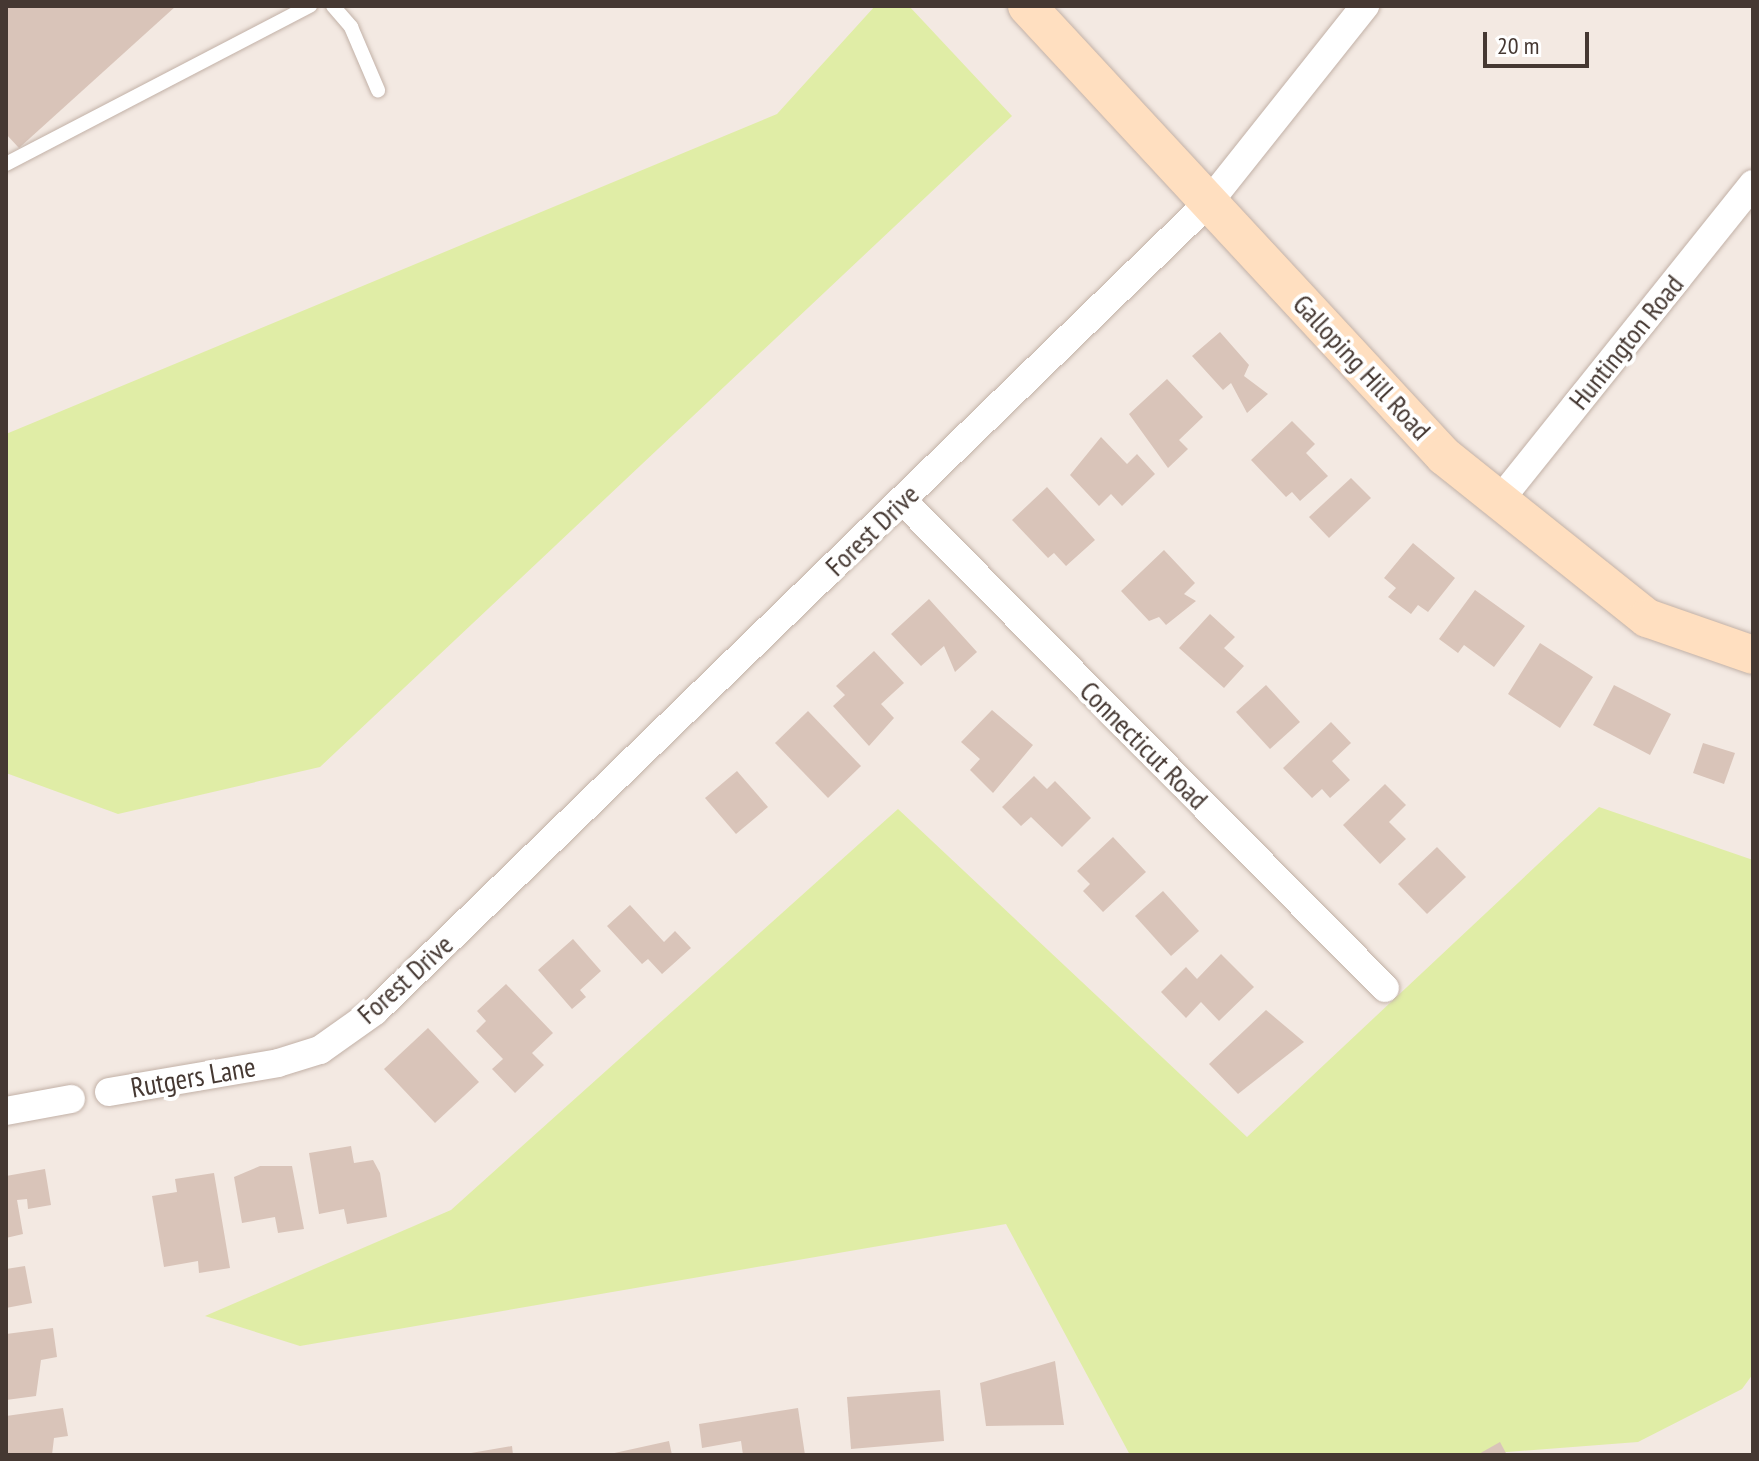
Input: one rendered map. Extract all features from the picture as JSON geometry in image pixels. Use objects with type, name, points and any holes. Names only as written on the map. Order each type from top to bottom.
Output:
[{"type":"main road","name":"Galloping Hill Road","points":[[1027,6],[1444,456],[1647,618],[1753,655]]},
{"type":"street","name":"Forest Drive","points":[[278,1063],[320,1050],[351,1028],[903,501],[1209,202],[1365,6]]},
{"type":"street","name":"Huntington Road","points":[[1499,501],[1753,184]]},
{"type":"street","name":"Connecticut Road","points":[[903,501],[1385,988]]},
{"type":"street","name":"Rutgers Lane","points":[[109,1092],[278,1063]]},
{"type":"street","points":[[6,1111],[71,1099]]},
{"type":"lane","points":[[6,164],[310,6]]},
{"type":"lane","points":[[333,6],[351,27],[378,90]]},
{"type":"green space","points":[[875,6],[909,6],[1012,116],[320,767],[118,814],[6,773],[6,434],[777,114]]},
{"type":"green space","points":[[1599,807],[1753,860],[1753,1374],[1742,1389],[1638,1442],[1467,1455],[1130,1455],[1006,1224],[300,1346],[205,1316],[451,1210],[898,809],[1247,1137]]},
{"type":"building","points":[[6,6],[176,6],[19,148],[6,134]]},
{"type":"building","points":[[1220,332],[1249,365],[1244,376],[1268,394],[1247,413],[1231,383],[1223,390],[1192,356]]},
{"type":"building","points":[[1167,379],[1203,417],[1179,440],[1188,449],[1168,468],[1129,414]]},
{"type":"building","points":[[1292,421],[1315,444],[1306,453],[1328,476],[1300,501],[1292,492],[1286,497],[1251,460]]},
{"type":"building","points":[[1101,437],[1127,464],[1137,454],[1155,474],[1122,506],[1111,494],[1099,506],[1070,475]]},
{"type":"building","points":[[1351,478],[1371,498],[1329,538],[1309,517]]},
{"type":"building","points":[[1047,487],[1095,540],[1066,566],[1054,553],[1048,558],[1012,520]]},
{"type":"building","points":[[1413,543],[1455,578],[1428,612],[1418,605],[1411,614],[1388,597],[1396,588],[1384,578]]},
{"type":"building","points":[[1164,550],[1195,583],[1184,594],[1196,601],[1166,625],[1159,617],[1149,621],[1121,591]]},
{"type":"building","points":[[1475,590],[1525,626],[1494,667],[1464,645],[1458,653],[1439,639]]},
{"type":"building","points":[[929,599],[977,652],[955,672],[944,646],[921,666],[891,634]]},
{"type":"building","points":[[1210,614],[1235,637],[1224,648],[1244,666],[1224,688],[1179,648]]},
{"type":"building","points":[[1540,643],[1593,677],[1560,728],[1508,694]]},
{"type":"building","points":[[874,651],[904,683],[881,704],[894,718],[869,746],[833,706],[845,695],[836,686]]},
{"type":"building","points":[[1266,685],[1300,722],[1270,749],[1236,712]]},
{"type":"building","points":[[1614,685],[1671,714],[1650,755],[1593,725]]},
{"type":"building","points":[[992,710],[1033,745],[993,793],[970,770],[980,759],[961,742]]},
{"type":"building","points":[[808,711],[861,766],[828,798],[775,743]]},
{"type":"building","points":[[1331,722],[1351,743],[1332,761],[1350,780],[1330,798],[1322,789],[1312,798],[1283,768]]},
{"type":"building","points":[[1703,743],[1735,753],[1724,784],[1693,773]]},
{"type":"building","points":[[737,771],[768,807],[736,834],[705,798]]},
{"type":"building","points":[[1034,776],[1047,789],[1055,781],[1091,818],[1062,847],[1031,817],[1021,826],[1002,807]]},
{"type":"building","points":[[1385,784],[1406,805],[1389,822],[1406,839],[1380,864],[1343,825]]},
{"type":"building","points":[[1113,837],[1146,872],[1103,912],[1083,891],[1090,884],[1077,871]]},
{"type":"building","points":[[1437,847],[1466,877],[1427,914],[1398,884]]},
{"type":"building","points":[[1163,891],[1199,931],[1171,956],[1135,916]]},
{"type":"building","points":[[630,905],[664,942],[675,931],[691,948],[662,974],[648,959],[642,964],[607,926]]},
{"type":"building","points":[[573,939],[601,971],[580,990],[586,997],[572,1009],[538,970]]},
{"type":"building","points":[[1221,954],[1254,987],[1219,1021],[1201,1002],[1186,1018],[1161,992],[1186,967],[1197,979]]},
{"type":"building","points":[[506,984],[553,1033],[532,1053],[544,1065],[515,1093],[492,1069],[503,1059],[476,1031],[486,1021],[477,1011]]},
{"type":"building","points":[[1266,1010],[1304,1042],[1238,1094],[1209,1064]]},
{"type":"building","points":[[428,1028],[479,1082],[435,1123],[384,1069]]},
{"type":"building","points":[[351,1146],[354,1163],[373,1160],[380,1173],[387,1217],[347,1224],[344,1209],[319,1214],[309,1153]]},
{"type":"building","points":[[260,1166],[292,1166],[304,1229],[278,1233],[275,1217],[242,1223],[234,1177]]},
{"type":"building","points":[[45,1169],[51,1205],[28,1209],[27,1199],[17,1200],[23,1234],[6,1238],[6,1176]]},
{"type":"building","points":[[214,1173],[230,1268],[199,1273],[198,1261],[164,1267],[152,1196],[177,1192],[175,1179]]},
{"type":"building","points":[[25,1266],[32,1303],[6,1308],[6,1269]]},
{"type":"building","points":[[53,1328],[57,1357],[41,1360],[36,1396],[6,1400],[6,1334]]},
{"type":"building","points":[[1055,1361],[1064,1425],[986,1426],[980,1383]]},
{"type":"building","points":[[940,1390],[944,1441],[851,1449],[847,1397]]},
{"type":"building","points":[[63,1408],[68,1436],[54,1438],[52,1455],[8,1455],[6,1416]]},
{"type":"building","points":[[798,1408],[805,1455],[743,1455],[741,1441],[702,1448],[699,1424]]},
{"type":"building","points":[[669,1441],[672,1455],[610,1455],[610,1454]]},
{"type":"building","points":[[1500,1442],[1507,1455],[1477,1455]]},
{"type":"building","points":[[512,1446],[513,1455],[471,1453]]}]
